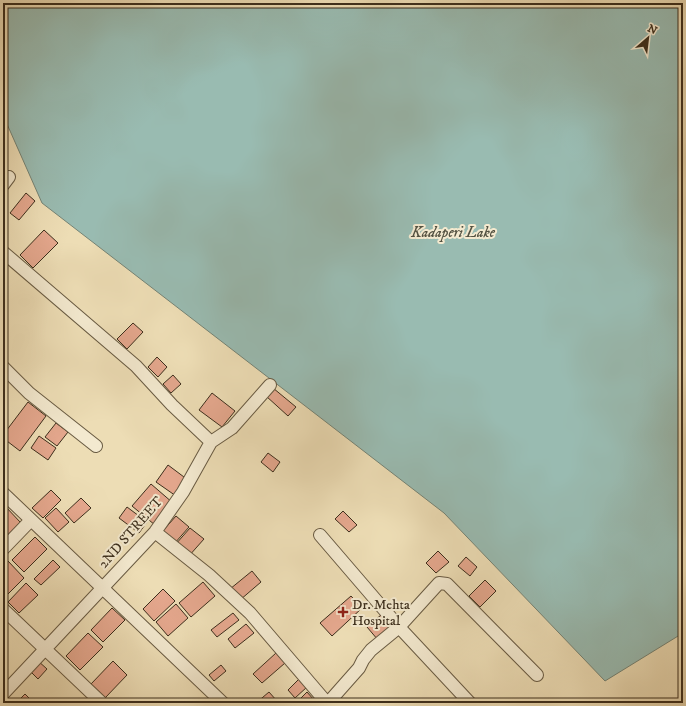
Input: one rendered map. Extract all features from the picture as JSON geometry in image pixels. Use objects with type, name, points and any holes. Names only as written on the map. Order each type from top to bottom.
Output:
[{"type":"street","points":[[3,252],[136,366],[172,405],[211,442]]},
{"type":"street","points":[[3,367],[29,393],[96,446]]},
{"type":"street","name":"2ND STREET","points":[[3,694],[155,532],[183,492],[211,442],[232,428],[270,385]]},
{"type":"street","points":[[3,493],[223,703]]},
{"type":"street","points":[[3,549],[31,520]]},
{"type":"street","points":[[155,532],[209,575],[250,613],[327,703],[359,668],[371,650],[399,627],[440,584],[447,584],[537,675]]},
{"type":"street","points":[[320,535],[399,627],[470,703]]},
{"type":"street","points":[[3,609],[102,703]]},
{"type":"water","name":"Kadaperi Lake","points":[[3,3],[683,3],[683,633],[605,681],[444,513],[42,203],[3,115]]},
{"type":"building","points":[[26,193],[35,201],[19,220],[10,213]]},
{"type":"building","points":[[44,230],[58,243],[33,268],[20,255]]},
{"type":"building","points":[[133,323],[143,332],[127,349],[117,339]]},
{"type":"building","points":[[157,357],[167,367],[158,377],[148,367]]},
{"type":"building","points":[[173,375],[181,384],[171,393],[163,384]]},
{"type":"building","points":[[273,388],[296,407],[288,416],[266,396]]},
{"type":"building","points":[[212,393],[235,411],[222,427],[199,410]]},
{"type":"building","points":[[28,402],[46,416],[20,451],[3,438],[3,435]]},
{"type":"building","points":[[56,423],[68,432],[57,446],[45,437]]},
{"type":"building","points":[[39,436],[56,448],[48,460],[31,448]]},
{"type":"building","points":[[268,453],[280,462],[273,472],[261,462]]},
{"type":"building","points":[[168,465],[188,480],[176,496],[156,482]]},
{"type":"building","points":[[151,484],[173,503],[155,525],[132,506]]},
{"type":"building","points":[[51,490],[61,500],[43,518],[32,508]]},
{"type":"building","points":[[81,498],[91,508],[74,523],[65,513]]},
{"type":"building","points":[[5,506],[21,523],[3,541],[3,508]]},
{"type":"building","points":[[127,507],[147,522],[139,533],[119,518]]},
{"type":"building","points":[[56,508],[69,522],[58,532],[45,518]]},
{"type":"building","points":[[343,511],[357,525],[349,532],[335,519]]},
{"type":"building","points":[[176,516],[189,527],[174,544],[161,533]]},
{"type":"building","points":[[190,528],[204,539],[188,557],[175,545]]},
{"type":"building","points":[[35,537],[47,549],[24,572],[12,560]]},
{"type":"building","points":[[438,551],[449,562],[436,573],[426,563]]},
{"type":"building","points":[[466,557],[477,567],[470,576],[458,566]]},
{"type":"building","points":[[53,560],[60,567],[41,585],[34,579]]},
{"type":"building","points":[[8,561],[24,578],[5,597],[3,595],[3,566]]},
{"type":"building","points":[[252,571],[261,582],[240,600],[230,589]]},
{"type":"building","points":[[485,580],[496,591],[480,607],[469,596]]},
{"type":"building","points":[[203,582],[215,596],[191,617],[179,603]]},
{"type":"building","points":[[26,583],[38,595],[19,613],[8,602]]},
{"type":"building","points":[[163,589],[175,601],[154,621],[143,609]]},
{"type":"building","points":[[351,596],[362,608],[332,636],[320,623]]},
{"type":"building","points":[[176,604],[188,618],[168,636],[156,622]]},
{"type":"building","points":[[112,608],[125,620],[103,642],[91,630]]},
{"type":"building","points":[[233,613],[239,620],[217,637],[211,630]]},
{"type":"building","points":[[381,615],[392,628],[378,640],[367,627]]},
{"type":"building","points":[[246,624],[254,633],[235,648],[228,639]]},
{"type":"building","points":[[88,633],[103,647],[80,670],[66,656]]},
{"type":"building","points":[[276,653],[285,663],[262,683],[253,674]]},
{"type":"building","points":[[37,660],[47,669],[38,679],[28,669]]},
{"type":"building","points":[[113,661],[127,675],[105,698],[91,684]]},
{"type":"building","points":[[221,665],[226,671],[214,681],[209,675]]},
{"type":"building","points":[[299,679],[307,687],[295,698],[288,690]]},
{"type":"building","points":[[269,692],[277,701],[274,703],[256,703]]},
{"type":"building","points":[[307,692],[314,700],[311,703],[296,703]]},
{"type":"building","points":[[25,694],[33,702],[16,703]]},
{"type":"place","name":"Dr. Mehta Hospital","points":[[343,612]]}]
